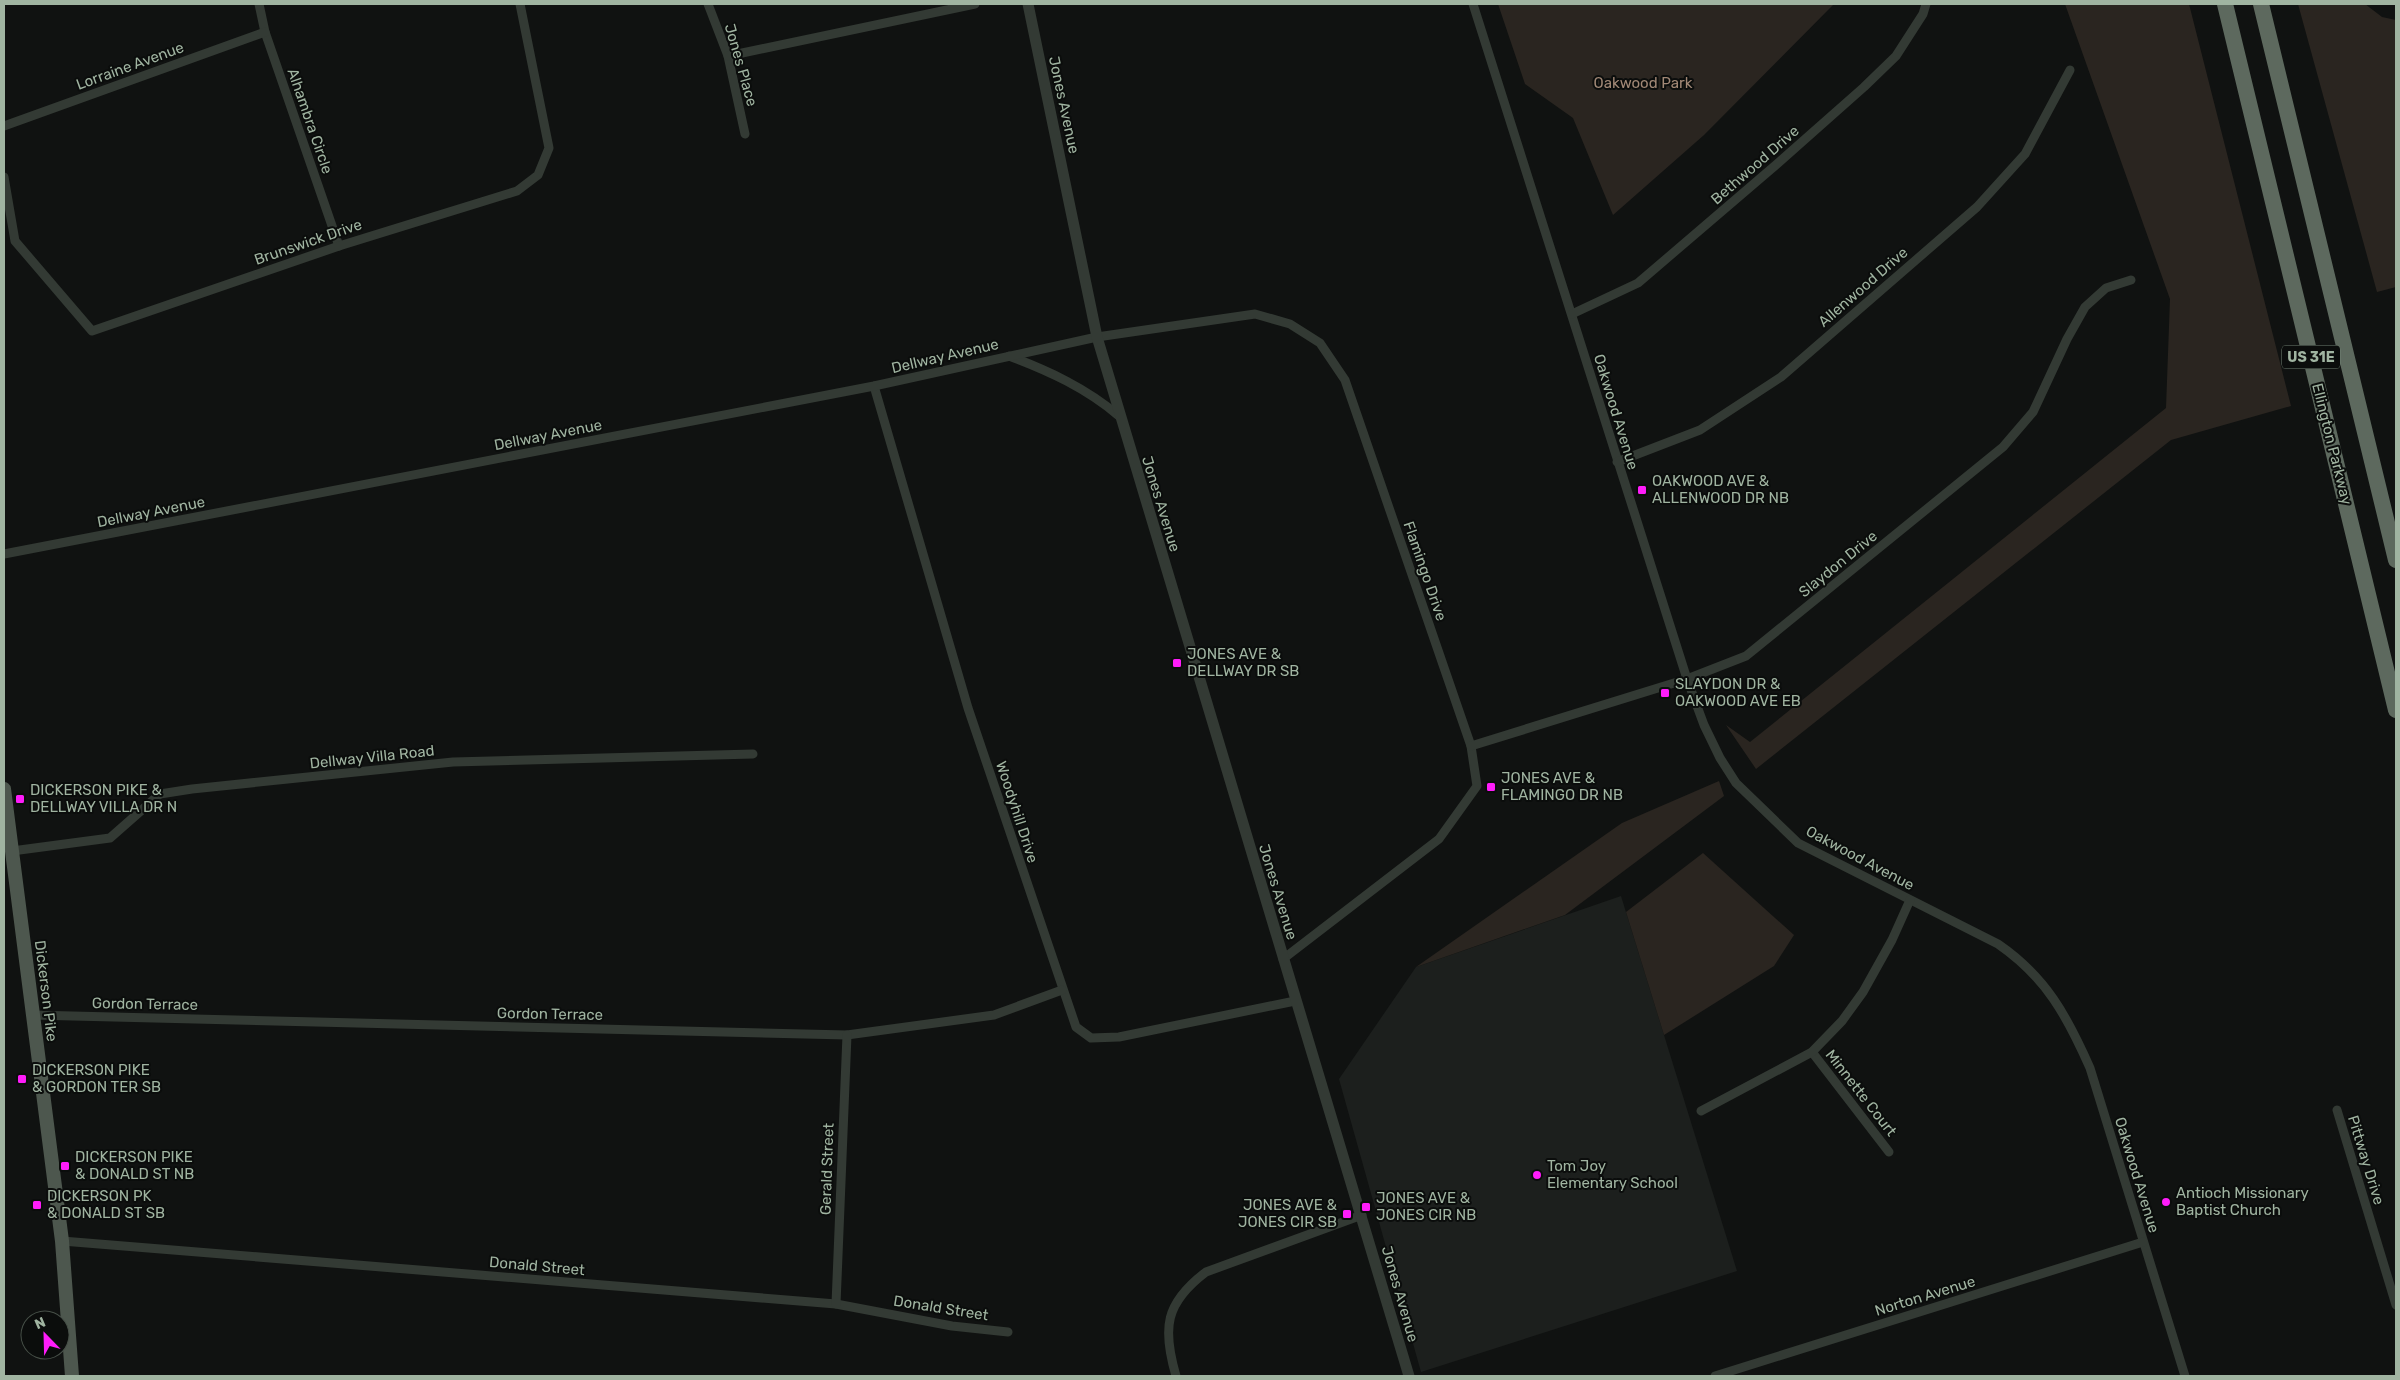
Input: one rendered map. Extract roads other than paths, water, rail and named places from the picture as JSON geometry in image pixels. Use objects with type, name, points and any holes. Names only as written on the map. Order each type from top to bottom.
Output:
[{"type":"highway","name":"Ellington Parkway","points":[[2225,4],[2396,710]]},
{"type":"highway","name":"US 31E","points":[[2261,4],[2396,560]]},
{"type":"main road","name":"Dickerson Pike","points":[[4,789],[62,1241],[72,1376]]},
{"type":"street","name":"Alhambra Circle","points":[[259,4],[266,32],[339,246]]},
{"type":"street","name":"Brunswick Drive","points":[[4,177],[15,241],[92,331],[339,246],[517,190],[538,175],[549,148],[520,4]]},
{"type":"street","name":"Jones Place","points":[[708,4],[728,56],[745,134]]},
{"type":"street","points":[[728,56],[975,4]]},
{"type":"street","name":"Jones Avenue","points":[[1028,4],[1097,337],[1119,416],[1295,1002],[1362,1215],[1409,1376]]},
{"type":"street","name":"Oakwood Avenue","points":[[1473,4],[1687,679],[1704,725],[1720,758],[1736,783],[1798,843],[1998,944],[2012,954],[2048,989],[2070,1024],[2090,1068],[2185,1376]]},
{"type":"street","name":"Bethwood Drive","points":[[1572,314],[1638,283],[1763,177],[1896,56],[1923,14],[1926,4]]},
{"type":"street","name":"Lorraine Avenue","points":[[4,126],[266,32]]},
{"type":"street","name":"Allenwood Drive","points":[[1617,462],[1700,430],[1781,377],[1977,207],[2025,154],[2070,70]]},
{"type":"street","name":"Slaydon Drive","points":[[1471,746],[1687,679],[1746,656],[2002,447],[2033,412],[2067,339],[2085,307],[2106,288],[2131,280]]},
{"type":"street","name":"Flamingo Drive","points":[[1097,337],[1255,314],[1290,324],[1320,343],[1345,380],[1471,746],[1477,786],[1439,839],[1283,960]]},
{"type":"street","name":"Dellway Avenue","points":[[4,554],[874,386],[1097,337]]},
{"type":"street","points":[[1009,356],[1045,370],[1084,389],[1119,416]]},
{"type":"street","name":"Woodyhill Drive","points":[[874,386],[968,708],[1076,1027],[1091,1038],[1119,1037],[1295,1002]]},
{"type":"street","name":"Dellway Villa Road","points":[[12,851],[110,838],[160,794],[192,789],[453,762],[753,754]]},
{"type":"street","points":[[1701,1111],[1812,1052],[1842,1021],[1864,992],[1892,940],[1910,900]]},
{"type":"street","name":"Gordon Terrace","points":[[32,1015],[847,1035],[994,1015],[1062,990]]},
{"type":"street","name":"Gerald Street","points":[[836,1304],[847,1035]]},
{"type":"street","name":"Minnette Court","points":[[1812,1052],[1889,1152]]},
{"type":"street","name":"Pittway Drive","points":[[2337,1110],[2396,1305]]},
{"type":"street","points":[[1176,1376],[1171,1357],[1168,1325],[1176,1301],[1191,1284],[1206,1272],[1362,1215]]},
{"type":"street","name":"Donald Street","points":[[62,1241],[836,1304],[952,1326],[1008,1332]]},
{"type":"street","name":"Norton Avenue","points":[[1715,1376],[2143,1242]]},
{"type":"place","name":"OAKWOOD AVE & ALLENWOOD DR NB","points":[[1642,490]]},
{"type":"place","name":"JONES AVE & DELLWAY DR SB","points":[[1177,663]]},
{"type":"place","name":"SLAYDON DR & OAKWOOD AVE EB","points":[[1665,693]]},
{"type":"place","name":"JONES AVE & FLAMINGO DR NB","points":[[1491,787]]},
{"type":"place","name":"DICKERSON PIKE & DELLWAY VILLA DR N","points":[[20,799]]},
{"type":"place","name":"DICKERSON PIKE & GORDON TER SB","points":[[22,1079]]},
{"type":"place","name":"DICKERSON PIKE & DONALD ST NB","points":[[65,1166]]},
{"type":"place","name":"Tom Joy Elementary School","points":[[1537,1175]]},
{"type":"place","name":"Antioch Missionary Baptist Church","points":[[2166,1202]]},
{"type":"place","name":"DICKERSON PK & DONALD ST SB","points":[[37,1205]]},
{"type":"place","name":"JONES AVE & JONES CIR NB","points":[[1366,1207]]},
{"type":"place","name":"JONES AVE & JONES CIR SB","points":[[1347,1214]]},
{"type":"park label","name":"Oakwood Park","points":[[1643,83]]}]
